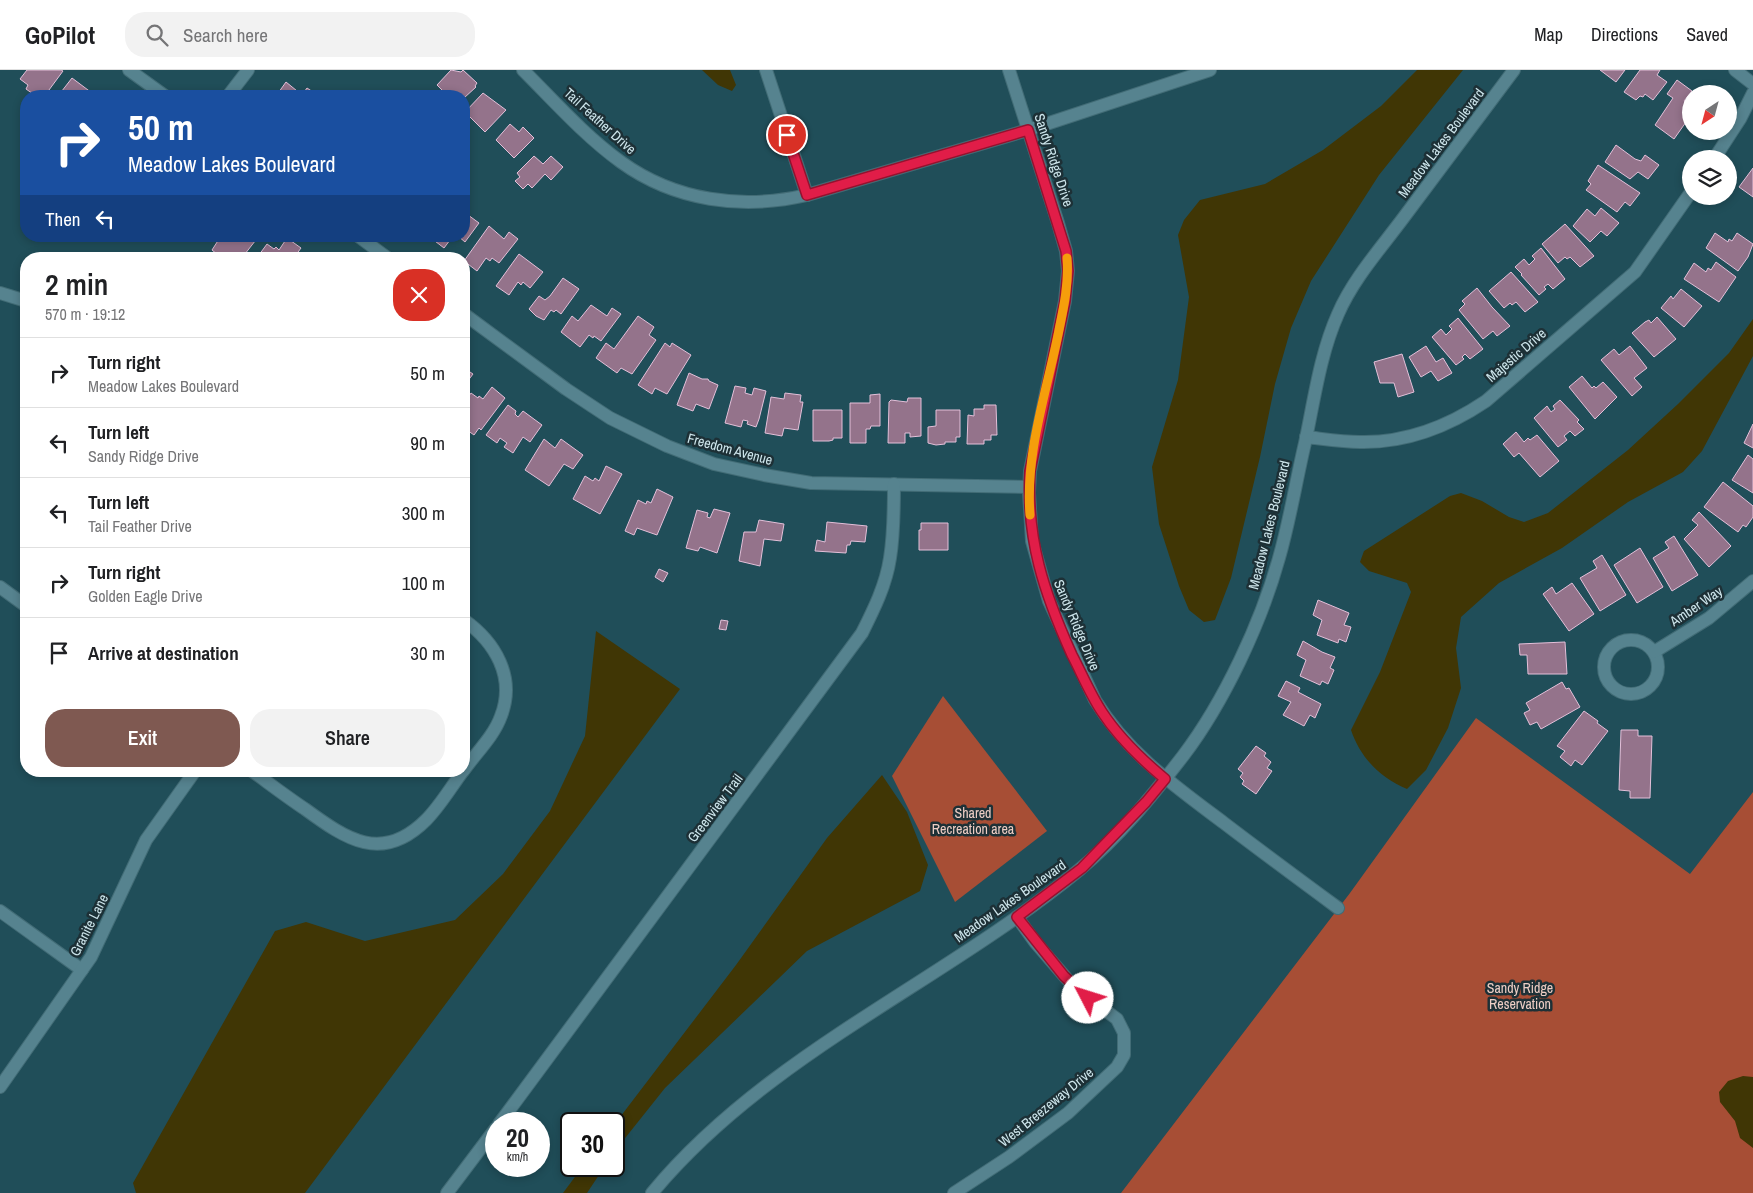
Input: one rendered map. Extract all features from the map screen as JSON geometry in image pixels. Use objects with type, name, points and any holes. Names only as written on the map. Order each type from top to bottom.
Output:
[{"type":"street","points":[[129,70],[157,90]]},
{"type":"street","points":[[233,90],[248,70]]},
{"type":"street","name":"Tail Feather Drive","points":[[523,70],[603,148],[632,170],[667,187],[697,197],[736,203],[779,201],[807,195],[1028,130],[1210,70]]},
{"type":"street","points":[[766,70],[807,195]]},
{"type":"street","name":"Sandy Ridge Drive","points":[[1009,70],[1063,241],[1068,271],[1065,301],[1034,449],[1029,487],[1032,541],[1039,572],[1049,601],[1069,646],[1103,713],[1133,750],[1165,779],[1338,908]]},
{"type":"street","name":"Meadow Lakes Boulevard","points":[[652,1193],[690,1150],[765,1087],[1017,917],[1082,868],[1146,802],[1186,752],[1218,701],[1258,618],[1279,558],[1331,332],[1347,295],[1514,70]]},
{"type":"street","points":[[1735,70],[1753,84]]},
{"type":"street","points":[[1720,150],[1753,93]]},
{"type":"street","name":"Majestic Drive","points":[[1306,436],[1360,442],[1398,439],[1431,429],[1473,410],[1486,401],[1635,272],[1682,205]]},
{"type":"street","points":[[366,242],[380,252]]},
{"type":"street","points":[[0,293],[20,299]]},
{"type":"street","name":"Freedom Avenue","points":[[470,318],[587,404],[637,432],[688,455],[714,464],[786,479],[826,484],[1029,487]]},
{"type":"street","name":"Greenview Trail","points":[[508,1112],[862,633],[882,589],[890,558],[894,484]]},
{"type":"street","name":"Amber Way","points":[[1654,652],[1709,618],[1753,581]]},
{"type":"street","points":[[0,587],[20,602]]},
{"type":"street","points":[[470,624],[491,645],[502,664],[507,689],[506,701],[497,724],[470,761]]},
{"type":"street","points":[[1633,639],[1648,645],[1654,652],[1658,668],[1656,677],[1645,690],[1627,694],[1611,686],[1604,670],[1607,654],[1611,648],[1625,640],[1633,639]]},
{"type":"street","name":"Granite Lane","points":[[0,1086],[82,970],[99,942],[146,840],[191,777]]},
{"type":"street","points":[[260,777],[340,834],[365,844],[393,841],[412,831],[427,819],[458,777]]},
{"type":"street","points":[[0,910],[82,970]]},
{"type":"street","name":"West Breezeway Drive","points":[[954,1193],[1009,1157],[1068,1112],[1111,1073],[1122,1061],[1124,1055],[1124,1033],[1117,1019],[1073,986],[1035,942],[1017,917]]},
{"type":"street","points":[[448,1193],[485,1143]]},
{"type":"green space","name":"Shared Recreation area","points":[[943,696],[1047,831],[955,902],[892,776]]},
{"type":"green space","name":"Sandy Ridge Reservation","points":[[1476,718],[1690,874],[1753,792],[1753,1193],[1121,1193],[1350,893]]},
{"type":"shaded area","points":[[702,70],[730,70],[736,85],[732,91],[718,85]]},
{"type":"shaded area","points":[[1417,70],[1463,70],[1379,175],[1311,281],[1291,328],[1275,384],[1260,457],[1231,578],[1215,620],[1204,622],[1189,610],[1179,586],[1159,524],[1152,467],[1178,380],[1189,297],[1178,235],[1184,220],[1200,200],[1265,184],[1323,150],[1381,106]]},
{"type":"shaded area","points":[[1753,319],[1753,356],[1702,451],[1683,472],[1628,502],[1562,548],[1499,583],[1461,617],[1456,648],[1461,688],[1448,728],[1426,770],[1407,789],[1380,773],[1366,758],[1351,730],[1380,672],[1411,592],[1407,583],[1369,571],[1360,562],[1364,551],[1450,496],[1461,493],[1482,501],[1509,517],[1524,522],[1548,513],[1628,450],[1678,404],[1729,353]]},
{"type":"shaded area","points":[[596,631],[680,689],[305,1193],[136,1193],[133,1183],[275,931],[306,922],[365,941],[455,920],[503,874],[550,811],[585,736]]},
{"type":"shaded area","points":[[882,775],[907,812],[928,865],[920,891],[807,951],[665,1088],[625,1138],[624,1112],[736,965],[827,838]]},
{"type":"shaded area","points":[[1743,1076],[1753,1077],[1753,1148],[1740,1138],[1735,1121],[1720,1102],[1719,1092],[1728,1081]]},
{"type":"shaded area","points":[[575,1177],[598,1177],[587,1193],[563,1193]]},
{"type":"building","points":[[27,70],[63,71],[49,90],[27,90],[26,89],[28,85],[20,79]]},
{"type":"building","points":[[451,70],[461,72],[463,70],[477,83],[476,87],[470,92],[470,90],[442,90],[437,85]]},
{"type":"building","points":[[1600,70],[1625,70],[1616,82]]},
{"type":"building","points":[[1640,70],[1660,70],[1657,75],[1667,82],[1653,100],[1645,94],[1636,100],[1624,92]]},
{"type":"building","points":[[72,78],[88,90],[63,90]]},
{"type":"building","points":[[1677,80],[1684,85],[1682,85],[1682,128],[1674,139],[1655,125],[1673,98],[1667,94]]},
{"type":"building","points":[[286,82],[296,90],[280,90]]},
{"type":"building","points":[[483,93],[506,110],[485,132],[470,117],[470,107]]},
{"type":"building","points":[[510,124],[519,132],[523,127],[534,138],[514,158],[496,140]]},
{"type":"building","points":[[1616,145],[1635,159],[1641,161],[1645,155],[1659,165],[1648,179],[1638,172],[1630,179],[1605,162]]},
{"type":"building","points":[[534,156],[543,164],[551,156],[563,167],[551,180],[545,174],[532,188],[528,184],[523,189],[515,181],[520,177],[517,173]]},
{"type":"building","points":[[1598,165],[1640,193],[1630,206],[1625,202],[1617,212],[1586,190],[1591,184],[1588,181]]},
{"type":"building","points":[[1753,168],[1753,197],[1739,187]]},
{"type":"building","points":[[1601,208],[1619,223],[1607,236],[1601,231],[1590,242],[1573,226],[1587,209],[1595,216]]},
{"type":"building","points":[[470,216],[479,223],[470,235]]},
{"type":"building","points":[[1565,224],[1594,256],[1580,267],[1570,257],[1567,259],[1565,257],[1558,263],[1542,244]]},
{"type":"building","points":[[489,226],[504,239],[509,232],[518,239],[499,263],[492,258],[490,261],[486,258],[477,271],[470,266],[470,253]]},
{"type":"building","points":[[1715,233],[1728,242],[1729,239],[1732,241],[1737,233],[1753,244],[1748,257],[1738,271],[1706,248]]},
{"type":"building","points":[[217,242],[254,242],[246,252],[214,252],[212,250]]},
{"type":"building","points":[[284,242],[293,242],[301,248],[298,252],[261,252],[267,244],[279,250]]},
{"type":"building","points":[[436,242],[448,242],[444,248]]},
{"type":"building","points":[[1541,248],[1565,279],[1553,289],[1548,284],[1544,287],[1546,289],[1539,295],[1515,267],[1524,259],[1529,265],[1535,259],[1532,256]]},
{"type":"building","points":[[519,254],[543,272],[530,288],[523,282],[521,285],[518,282],[509,295],[496,286]]},
{"type":"building","points":[[1716,262],[1736,277],[1719,302],[1684,279],[1694,263],[1706,272],[1708,268],[1711,270]]},
{"type":"building","points":[[1511,272],[1538,302],[1525,312],[1516,302],[1512,305],[1510,303],[1504,308],[1489,291]]},
{"type":"building","points":[[563,278],[579,289],[561,314],[556,310],[554,312],[551,310],[544,320],[536,316],[529,309],[539,296],[545,300],[550,296]]},
{"type":"building","points":[[1477,288],[1510,326],[1497,336],[1493,331],[1483,339],[1459,310],[1465,304],[1462,301]]},
{"type":"building","points":[[1681,289],[1702,306],[1684,327],[1661,308],[1671,296],[1673,299]]},
{"type":"building","points":[[591,305],[607,316],[612,308],[621,314],[601,341],[589,335],[580,347],[561,332],[572,316],[578,321]]},
{"type":"building","points":[[638,316],[654,327],[649,335],[656,340],[632,374],[621,368],[617,373],[596,358],[606,343],[614,349]]},
{"type":"building","points":[[1657,317],[1676,339],[1654,357],[1632,333],[1645,322],[1649,320],[1651,323]]},
{"type":"building","points":[[1458,318],[1483,349],[1470,359],[1465,354],[1462,357],[1464,359],[1456,365],[1432,337],[1441,329],[1446,335],[1452,329],[1449,326]]},
{"type":"building","points":[[665,343],[670,347],[672,343],[691,355],[667,394],[655,388],[652,394],[638,385]]},
{"type":"building","points":[[1426,346],[1436,362],[1443,358],[1452,373],[1438,381],[1431,371],[1421,377],[1409,357]]},
{"type":"building","points":[[1630,346],[1647,368],[1634,378],[1642,387],[1632,396],[1601,360],[1614,349],[1619,355]]},
{"type":"building","points":[[1402,354],[1414,392],[1398,397],[1394,383],[1380,383],[1374,362]]},
{"type":"building","points":[[689,373],[702,379],[708,379],[718,385],[709,409],[696,404],[693,411],[677,405]]},
{"type":"building","points":[[1582,376],[1592,388],[1594,386],[1596,388],[1603,382],[1617,397],[1595,419],[1569,387]]},
{"type":"building","points":[[735,386],[746,388],[745,393],[752,395],[754,388],[766,391],[756,427],[747,424],[748,421],[743,420],[741,427],[725,423]]},
{"type":"building","points":[[492,387],[505,398],[481,430],[479,428],[474,435],[470,432],[470,394],[471,393],[483,399]]},
{"type":"building","points":[[785,393],[801,395],[800,402],[803,402],[798,430],[784,428],[782,436],[765,433],[771,397],[784,399]]},
{"type":"building","points":[[880,394],[880,426],[871,426],[870,429],[866,429],[866,443],[850,443],[850,403],[870,403],[870,395]]},
{"type":"building","points":[[908,398],[921,398],[921,436],[910,437],[910,433],[905,433],[905,443],[888,443],[889,402],[891,400],[907,402]]},
{"type":"building","points":[[1560,400],[1579,420],[1577,422],[1584,429],[1575,436],[1570,431],[1564,436],[1567,440],[1558,447],[1534,418],[1547,406],[1551,412],[1555,409],[1553,406]]},
{"type":"building","points":[[508,405],[516,411],[515,414],[518,417],[523,411],[542,425],[530,442],[523,437],[513,453],[504,447],[507,443],[500,438],[497,443],[486,435]]},
{"type":"building","points":[[984,405],[996,405],[997,435],[991,435],[991,440],[984,440],[984,444],[967,444],[968,415],[974,416],[974,409],[984,409]]},
{"type":"building","points":[[813,410],[842,410],[842,438],[833,438],[833,440],[829,441],[813,441]]},
{"type":"building","points":[[936,410],[960,410],[960,437],[956,437],[956,442],[945,442],[945,444],[936,445],[928,443],[928,427],[936,426]]},
{"type":"building","points":[[1753,424],[1753,448],[1744,443]]},
{"type":"building","points":[[1516,432],[1524,442],[1528,438],[1530,440],[1537,435],[1559,461],[1540,477],[1519,453],[1514,457],[1503,444]]},
{"type":"building","points":[[544,439],[555,448],[561,439],[583,455],[573,469],[564,464],[549,486],[525,470]]},
{"type":"building","points":[[1748,455],[1753,459],[1753,493],[1732,480]]},
{"type":"building","points":[[606,466],[622,474],[600,514],[573,499],[585,476],[593,481],[595,478],[599,481]]},
{"type":"building","points":[[1723,482],[1753,506],[1753,517],[1746,527],[1743,525],[1738,532],[1704,507]]},
{"type":"building","points":[[657,489],[673,497],[657,535],[637,528],[634,535],[625,531],[638,500],[646,504],[647,501],[651,503]]},
{"type":"building","points":[[714,509],[730,513],[717,553],[700,547],[698,551],[686,548],[697,510],[708,513],[707,517],[710,518]]},
{"type":"building","points":[[1699,512],[1731,546],[1709,567],[1684,539],[1698,525],[1692,520]]},
{"type":"building","points":[[759,520],[784,524],[781,541],[764,539],[760,566],[739,561],[744,532],[756,532]]},
{"type":"building","points":[[827,522],[867,526],[865,542],[851,541],[850,545],[847,545],[846,553],[815,551],[817,540],[825,542]]},
{"type":"building","points":[[921,523],[948,523],[948,550],[919,550]]},
{"type":"building","points":[[1674,536],[1698,575],[1672,591],[1653,558],[1669,548],[1665,542]]},
{"type":"building","points":[[1640,548],[1663,587],[1637,603],[1614,565]]},
{"type":"building","points":[[1602,555],[1626,595],[1600,611],[1580,578],[1597,568],[1593,561]]},
{"type":"building","points":[[659,569],[668,573],[663,582],[655,577]]},
{"type":"building","points":[[1572,583],[1594,614],[1569,631],[1543,594],[1552,587],[1556,594]]},
{"type":"building","points":[[1318,600],[1349,613],[1344,625],[1351,627],[1346,642],[1339,639],[1338,643],[1317,635],[1322,620],[1313,615]]},
{"type":"building","points":[[721,620],[728,621],[726,630],[719,629]]},
{"type":"building","points":[[1303,641],[1335,657],[1330,668],[1334,670],[1328,684],[1322,681],[1320,685],[1300,676],[1306,660],[1297,655]]},
{"type":"building","points":[[1565,642],[1567,674],[1528,674],[1527,655],[1520,655],[1519,644]]},
{"type":"building","points":[[1286,681],[1300,688],[1298,692],[1321,704],[1315,718],[1310,715],[1304,726],[1283,715],[1291,702],[1278,696]]},
{"type":"building","points":[[1562,682],[1566,689],[1569,688],[1580,707],[1541,729],[1537,722],[1530,725],[1524,713],[1530,710],[1526,703]]},
{"type":"building","points":[[1584,711],[1608,731],[1582,765],[1575,760],[1571,766],[1560,757],[1565,751],[1557,746]]},
{"type":"building","points":[[1621,730],[1638,730],[1638,736],[1652,736],[1650,798],[1630,798],[1630,791],[1619,790]]},
{"type":"building","points":[[1256,746],[1266,753],[1264,756],[1271,762],[1267,768],[1272,771],[1256,794],[1242,784],[1244,781],[1240,777],[1243,773],[1238,769]]},
{"type":"slow traffic","points":[[1030,515],[1030,471],[1065,301],[1068,271],[1067,258]]},
{"type":"route","points":[[787,135],[807,195],[1028,130],[1066,251],[1068,271],[1065,301],[1030,471],[1029,493],[1032,541],[1039,572],[1049,601],[1095,700],[1122,738],[1144,762],[1165,779],[1146,802],[1082,868],[1017,917],[1064,976],[1088,998]]}]
